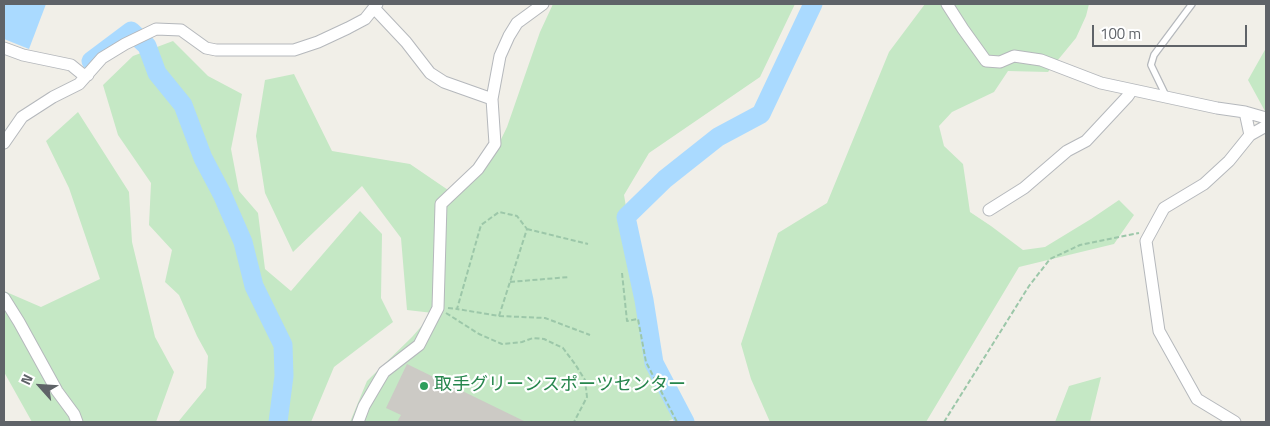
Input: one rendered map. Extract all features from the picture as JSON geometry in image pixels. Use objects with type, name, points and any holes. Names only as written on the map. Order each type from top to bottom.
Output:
[{"type":"street","points":[[358,422],[364,406],[384,372],[419,345],[438,308],[441,204],[478,169],[495,144],[492,99],[500,56],[517,23],[543,4]]},
{"type":"street","points":[[947,4],[986,62],[1000,62],[1014,56],[1041,60],[1101,83],[1217,108],[1245,112],[1266,118]]},
{"type":"street","points":[[4,143],[22,117],[53,97],[79,84],[102,58],[156,29],[181,30],[206,48],[216,50],[294,50],[318,42],[348,28],[364,19],[376,6],[430,73],[444,82],[492,99]]},
{"type":"street","points":[[4,48],[70,65],[82,74],[88,75]]},
{"type":"street","points":[[989,210],[1024,188],[1067,151],[1086,141],[1132,90]]},
{"type":"street","points":[[1245,112],[1250,135]]},
{"type":"street","points":[[1235,422],[1197,399],[1159,331],[1146,241],[1164,208],[1204,184],[1229,161],[1250,135],[1266,126]]},
{"type":"street","points":[[4,298],[57,391],[74,414],[77,422]]},
{"type":"lane","points":[[1166,96],[1151,65],[1154,55],[1192,4]]},
{"type":"path","points":[[457,309],[481,225],[499,212],[517,216],[527,229],[588,244]]},
{"type":"path","points":[[498,316],[527,229]]},
{"type":"path","points":[[944,422],[1029,286],[1050,259],[1080,245],[1152,231]]},
{"type":"path","points":[[622,273],[627,321],[638,319],[646,362],[677,422]]},
{"type":"path","points":[[510,282],[569,277]]},
{"type":"path","points":[[438,308],[457,309],[498,316],[544,318],[590,335]]},
{"type":"path","points":[[438,308],[479,334],[502,344],[522,342],[533,338],[544,339],[563,348],[576,364],[585,380],[587,397],[574,422]]},
{"type":"green space","points":[[553,4],[795,4],[760,77],[649,153],[624,195],[651,354],[683,415],[666,422],[350,422],[367,381],[412,337],[433,313],[407,310],[401,238],[362,186],[293,252],[265,193],[256,136],[265,80],[294,74],[332,151],[410,164],[451,192],[484,161],[490,162],[507,127],[540,32]]},
{"type":"green space","points":[[925,4],[1089,4],[1076,38],[1048,72],[1008,71],[994,92],[952,112],[939,126],[944,146],[963,164],[970,212],[1023,250],[1045,247],[1119,200],[1134,215],[1114,244],[1019,267],[926,422],[770,422],[751,379],[741,344],[778,233],[827,203],[889,52]]},
{"type":"green space","points":[[173,41],[208,76],[242,94],[231,149],[239,191],[258,213],[265,269],[291,291],[360,211],[382,234],[381,298],[393,322],[334,367],[311,422],[178,422],[206,388],[208,356],[179,295],[165,282],[172,250],[149,225],[151,183],[118,135],[103,85],[133,56]]},
{"type":"green space","points":[[1266,48],[1266,113],[1248,80]]},
{"type":"green space","points":[[78,112],[129,192],[132,242],[155,337],[174,372],[156,422],[32,422],[4,372],[4,291],[41,307],[100,279],[69,188],[46,141]]},
{"type":"green space","points":[[1101,377],[1090,422],[1055,422],[1069,386]]},
{"type":"water","points":[[4,4],[46,4],[29,49],[4,39]]},
{"type":"building","name":"取手グリーンスポーツセンター","points":[[407,364],[526,422],[397,422],[401,415],[386,408]]},
{"type":"waterway","points":[[685,422],[654,363],[644,300],[626,217],[665,179],[718,137],[761,114],[813,4]]},
{"type":"waterway","points":[[91,61],[131,31],[147,46],[157,73],[183,105],[203,158],[222,194],[243,242],[254,286],[283,345],[284,376],[278,422]]},
{"type":"place","name":"取手グリーンスポーツセンター","points":[[424,386]]}]
